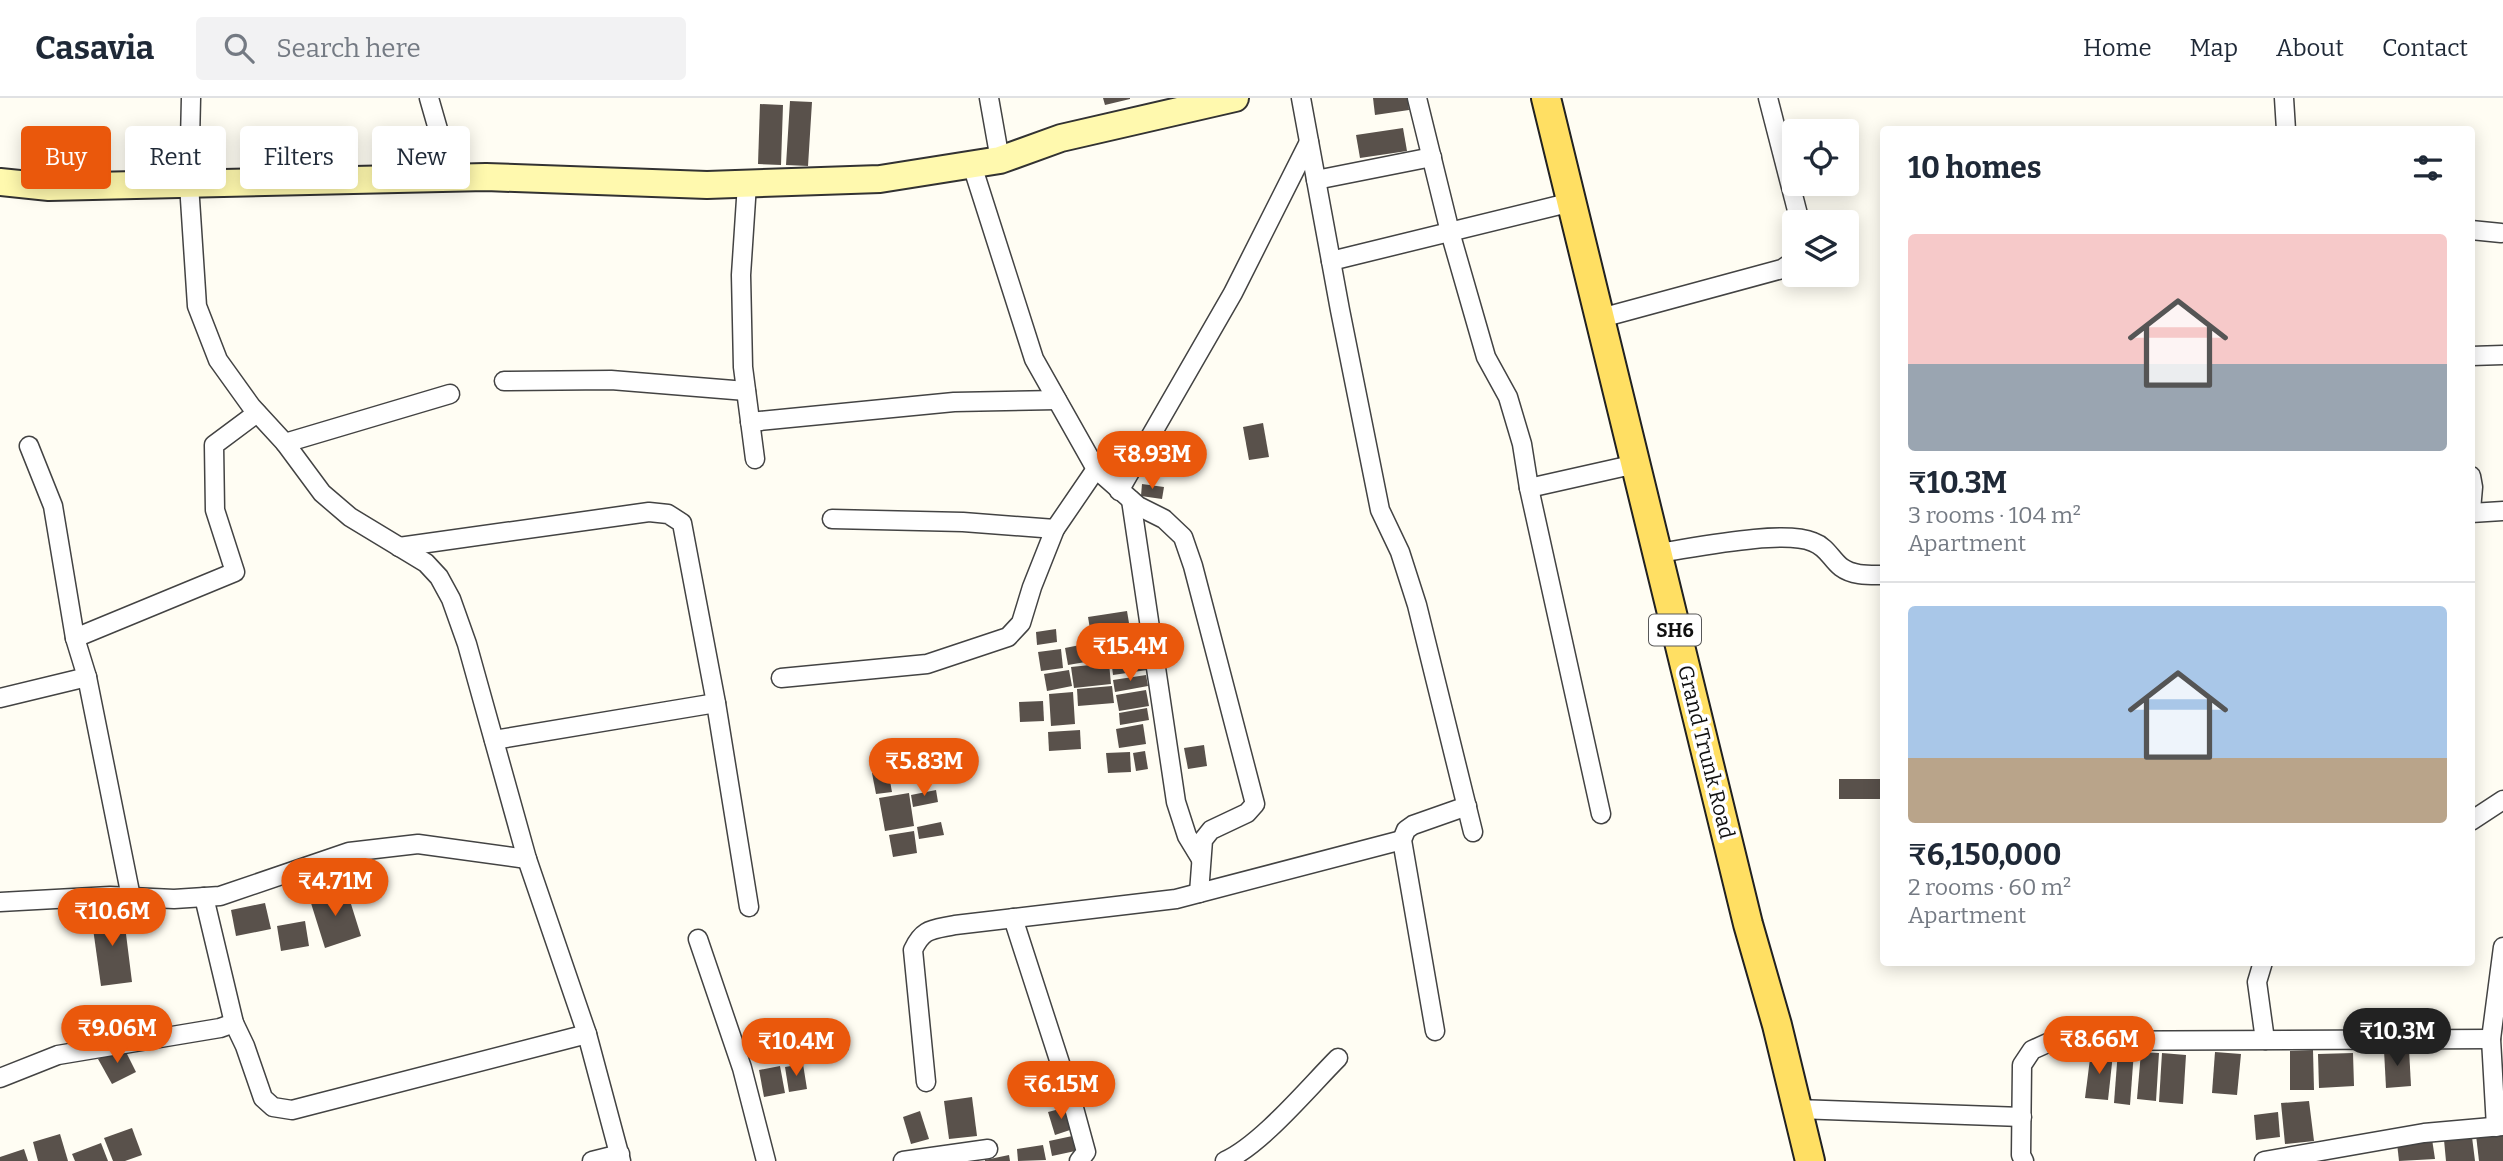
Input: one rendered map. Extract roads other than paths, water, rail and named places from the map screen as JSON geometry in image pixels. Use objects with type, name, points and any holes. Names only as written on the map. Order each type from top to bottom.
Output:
[{"type":"main road","name":"Grand Trunk Road","points":[[1546,98],[1748,924],[1810,1161]]},
{"type":"street","points":[[190,126],[191,98]]},
{"type":"street","points":[[429,98],[437,126]]},
{"type":"street","points":[[989,98],[1000,160]]},
{"type":"street","points":[[470,178],[707,185],[880,180],[1000,160],[1061,138],[1235,98]]},
{"type":"street","points":[[1301,98],[1380,510],[1400,552],[1417,606],[1473,832]]},
{"type":"street","points":[[1417,98],[1450,232],[1486,357],[1508,397],[1522,444],[1529,488],[1601,814]]},
{"type":"street","points":[[1768,98],[1797,210]]},
{"type":"street","points":[[2284,98],[2286,126]]},
{"type":"street","points":[[1201,859],[1188,836],[1176,802],[1125,495],[1234,293],[1309,142]]},
{"type":"street","points":[[1316,180],[1432,157]]},
{"type":"street","points":[[972,165],[1034,359],[1096,469],[1138,506],[1164,519],[1183,537],[1193,566],[1255,804],[1247,813],[1211,830],[1203,840],[1199,893]]},
{"type":"street","points":[[226,183],[372,180]]},
{"type":"street","points":[[0,182],[49,187],[125,185]]},
{"type":"street","points":[[747,184],[741,275],[743,367],[755,459]]},
{"type":"street","points":[[189,189],[197,306],[218,360],[322,493],[350,517],[426,563],[439,577],[451,599],[467,643],[527,859],[587,1034],[621,1158],[592,1161]]},
{"type":"street","points":[[1331,261],[1572,202]]},
{"type":"street","points":[[2475,230],[2501,233]]},
{"type":"street","points":[[1601,318],[1782,269]]},
{"type":"street","points":[[2475,356],[2503,355]]},
{"type":"street","points":[[504,381],[611,380],[746,391]]},
{"type":"street","points":[[285,443],[450,394]]},
{"type":"street","points":[[750,422],[954,402],[1057,400]]},
{"type":"street","points":[[75,638],[235,572],[215,510],[214,445],[257,413]]},
{"type":"street","points":[[29,446],[53,506],[75,638],[87,677],[131,897]]},
{"type":"street","points":[[1529,488],[1636,464]]},
{"type":"street","points":[[781,678],[927,664],[1008,637],[1021,623],[1055,529],[1096,469]]},
{"type":"street","points":[[2475,512],[2503,511]]},
{"type":"street","points":[[399,547],[649,512],[668,514],[682,523],[750,907]]},
{"type":"street","points":[[832,519],[962,522],[1055,529]]},
{"type":"street","points":[[1657,553],[1783,536],[1813,541],[1828,551],[1842,567],[1861,575],[1880,575]]},
{"type":"street","points":[[0,698],[87,677]]},
{"type":"street","points":[[494,740],[716,703]]},
{"type":"street","points":[[2475,818],[2503,800]]},
{"type":"street","points":[[1435,1031],[1402,840],[1406,830],[1413,825],[1467,806]]},
{"type":"street","points":[[926,1082],[913,950],[919,936],[926,932],[955,925],[1176,899],[1402,840]]},
{"type":"street","points":[[0,902],[110,896],[174,899],[220,896],[349,852],[404,845],[418,844],[527,859]]},
{"type":"street","points":[[204,897],[234,1023],[246,1046],[263,1098],[273,1107],[292,1110],[587,1034]]},
{"type":"street","points":[[1013,918],[1086,1152],[1079,1161]]},
{"type":"street","points":[[698,939],[742,1068],[766,1161]]},
{"type":"street","points":[[2264,1161],[2424,1133],[2499,1127],[2491,1039],[2503,947]]},
{"type":"street","points":[[2262,966],[2257,982],[2265,1040]]},
{"type":"street","points":[[0,1078],[58,1055],[220,1028],[234,1023]]},
{"type":"street","points":[[2024,1161],[2021,1154],[2022,1065],[2032,1051],[2052,1041],[2491,1039]]},
{"type":"street","points":[[1225,1161],[1270,1127],[1338,1058]]},
{"type":"street","points":[[1797,1109],[2022,1116]]},
{"type":"street","points":[[903,1161],[988,1149]]}]
